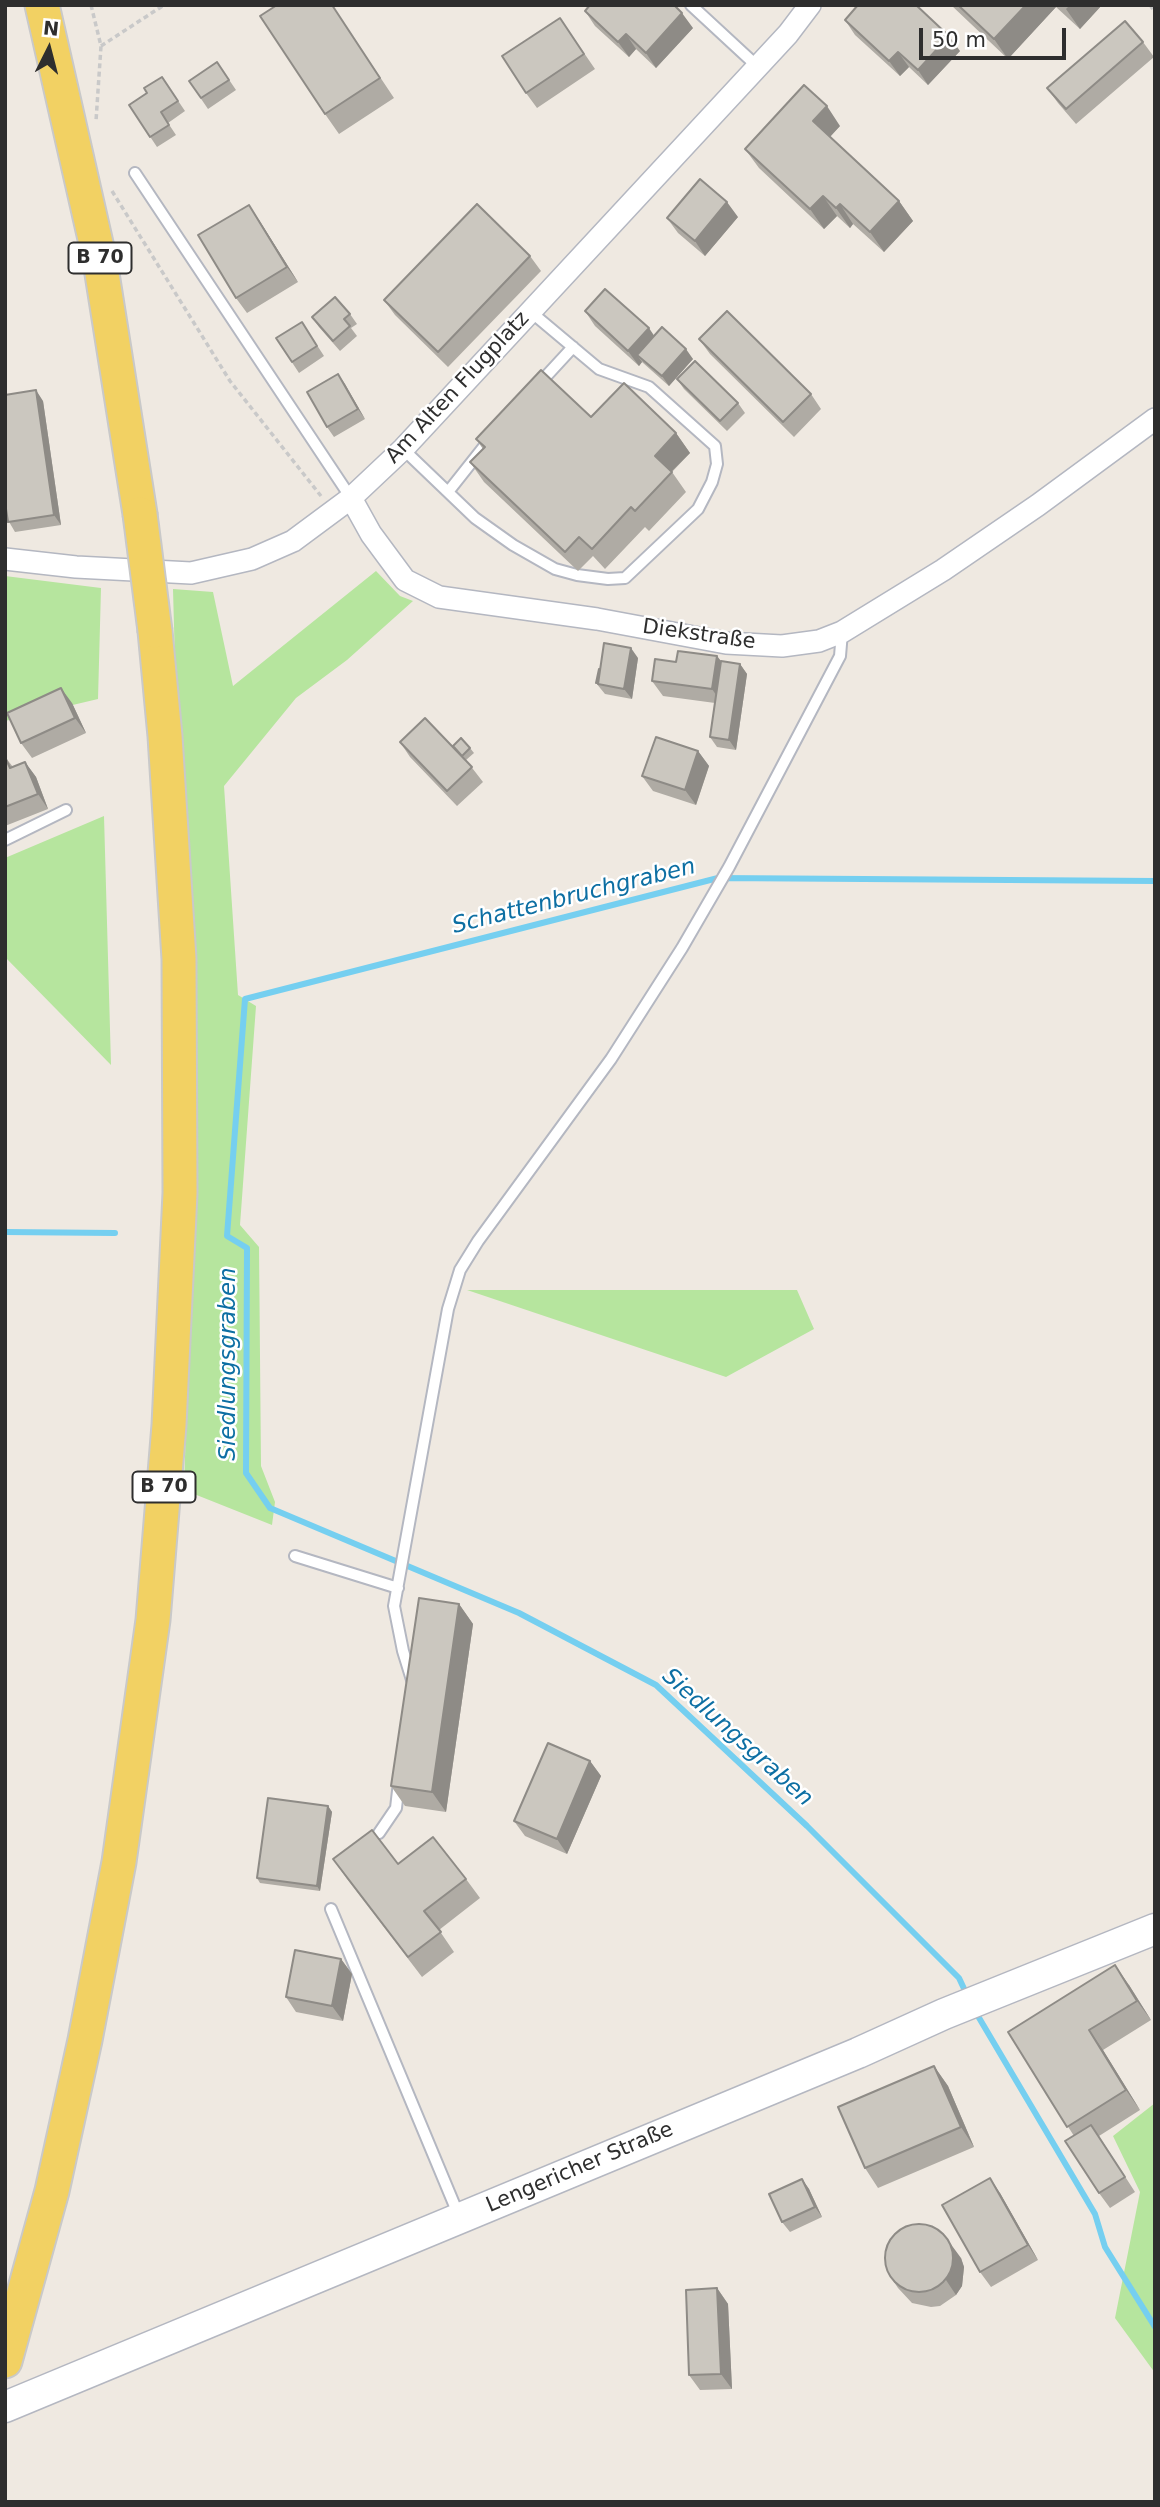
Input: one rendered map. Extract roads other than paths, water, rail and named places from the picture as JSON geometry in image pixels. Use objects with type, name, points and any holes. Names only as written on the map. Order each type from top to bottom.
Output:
[{"type":"main road","name":"B 70","points":[[5,2361],[52,2191],[85,2040],[119,1862],[155,1606],[169,1425],[180,1193],[179,959],[165,736],[155,631],[140,514],[100,261],[42,5]]},
{"type":"main road","name":"Lengericher Straße","points":[[5,2407],[858,2053],[944,2014],[1155,1929]]},
{"type":"street","name":"Am Alten Flugplatz","points":[[5,559],[76,567],[191,573],[252,559],[293,541],[351,498],[403,449],[758,67],[810,5]]},
{"type":"street","name":"Diekstraße","points":[[351,498],[371,534],[405,580],[439,597],[597,619],[726,643],[782,646],[819,641],[842,632],[985,541],[1155,419]]},
{"type":"lane","points":[[691,5],[758,67]]},
{"type":"lane","points":[[135,173],[351,498]]},
{"type":"lane","points":[[403,449],[475,518],[513,545],[555,569],[577,575],[625,578],[698,509],[718,464],[715,446],[649,387],[599,369],[530,312]]},
{"type":"lane","points":[[526,398],[573,347]]},
{"type":"lane","points":[[448,492],[498,429]]},
{"type":"lane","points":[[414,1685],[403,1651],[394,1606],[405,1559],[448,1309],[460,1270],[478,1241],[611,1059],[682,948],[729,867],[840,656],[842,632]]},
{"type":"lane","points":[[5,840],[66,810]]},
{"type":"lane","points":[[295,1556],[399,1583]]},
{"type":"lane","points":[[379,1833],[396,1808],[401,1768]]},
{"type":"lane","points":[[331,1909],[461,2218]]},
{"type":"waterway","name":"Schattenbruchgraben","points":[[967,1995],[959,1978],[807,1826],[656,1685],[519,1613],[270,1508],[246,1473],[247,1248],[227,1236],[245,999],[718,878],[1155,881]]},
{"type":"waterway","name":"Schattenbruchgraben","points":[[5,1232],[115,1233]]},
{"type":"waterway","name":"Siedlungsgraben","points":[[975,2011],[1095,2214],[1105,2247],[1155,2327]]}]
